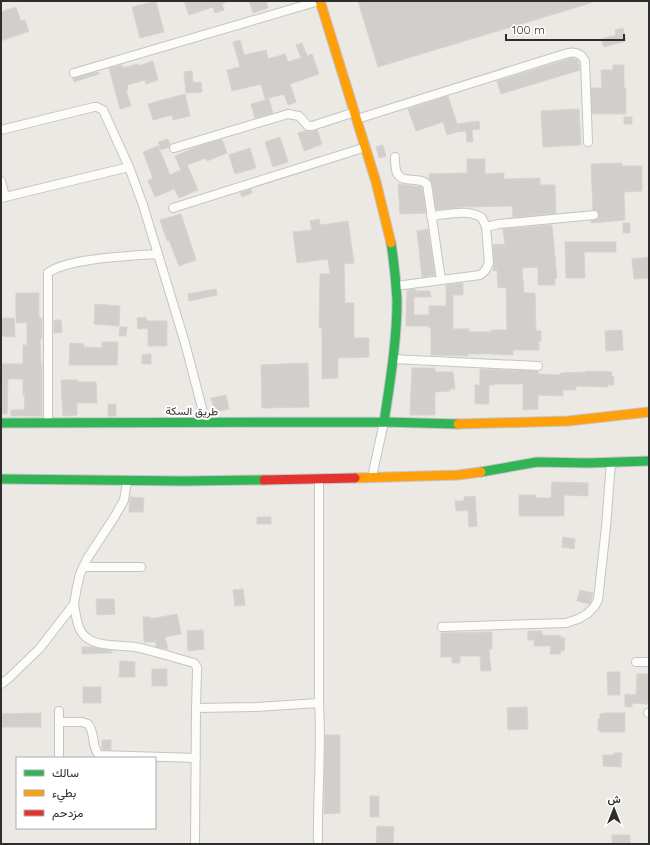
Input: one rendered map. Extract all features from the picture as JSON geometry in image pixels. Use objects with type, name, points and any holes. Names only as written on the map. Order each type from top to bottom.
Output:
[{"type":"main road","points":[[319,1],[366,147],[390,237],[396,286],[396,322],[393,359],[384,422]]},
{"type":"main road","name":"طريق السكة","points":[[1,423],[384,422],[475,424],[595,418],[649,412]]},
{"type":"main road","points":[[1,479],[128,481],[319,479],[458,475],[494,471],[537,462],[649,461]]},
{"type":"street","points":[[74,73],[319,1]]},
{"type":"street","points":[[174,148],[288,114],[299,116],[308,126],[356,116],[570,53],[578,53],[582,55],[584,60],[588,142]]},
{"type":"street","points":[[1,130],[98,107],[105,112],[129,167],[143,205],[189,356],[206,423]]},
{"type":"street","points":[[173,208],[366,147]]},
{"type":"street","points":[[395,157],[396,172],[398,175],[406,179],[422,180],[427,184],[441,280]]},
{"type":"street","points":[[1,180],[3,198],[129,167]]},
{"type":"street","points":[[396,286],[472,277],[480,275],[485,271],[489,263],[486,227],[482,218],[471,214],[460,213],[431,216]]},
{"type":"street","points":[[486,227],[499,224],[594,215]]},
{"type":"street","points":[[48,422],[48,273],[53,269],[62,266],[107,258],[158,254]]},
{"type":"street","points":[[393,359],[538,366]]},
{"type":"street","points":[[372,477],[384,422]]},
{"type":"street","points":[[442,626],[566,623],[578,619],[594,607],[598,600],[603,564],[610,462]]},
{"type":"street","points":[[318,844],[321,733],[319,703],[319,479]]},
{"type":"street","points":[[128,481],[124,500],[83,567],[74,604],[77,620],[81,631],[86,638],[97,643],[135,648],[194,663],[197,667],[195,844]]},
{"type":"street","points":[[83,567],[141,567]]},
{"type":"street","points":[[1,684],[40,648],[74,604]]},
{"type":"street","points":[[636,662],[649,662]]},
{"type":"street","points":[[196,708],[256,707],[319,703]]},
{"type":"street","points":[[59,711],[59,757]]},
{"type":"street","points":[[59,722],[82,722],[88,724],[93,734],[96,752],[100,755],[196,758]]},
{"type":"building","points":[[156,1],[164,32],[140,38],[132,7]]},
{"type":"building","points":[[184,1],[226,2],[222,4],[224,10],[215,13],[213,7],[189,15]]},
{"type":"building","points":[[249,1],[266,1],[268,8],[253,13]]},
{"type":"building","points":[[358,1],[591,1],[591,3],[378,67]]},
{"type":"building","points":[[16,7],[21,21],[25,20],[29,31],[1,41],[1,12]]},
{"type":"building","points":[[623,28],[626,41],[604,47],[601,39],[616,35],[615,30]]},
{"type":"building","points":[[240,40],[244,55],[266,50],[268,59],[285,54],[288,62],[301,58],[296,45],[302,43],[307,56],[312,54],[319,74],[290,84],[296,102],[288,105],[284,94],[265,99],[261,84],[232,91],[227,70],[240,67],[233,42]]},
{"type":"building","points":[[572,58],[578,60],[580,70],[501,94],[497,81]]},
{"type":"building","points":[[153,61],[158,80],[146,84],[145,80],[127,85],[128,89],[126,90],[131,106],[120,109],[109,68],[122,65],[123,68],[138,64],[139,66]]},
{"type":"building","points":[[613,65],[624,65],[626,114],[592,114],[591,88],[602,88],[601,70],[613,70]]},
{"type":"building","points":[[192,71],[193,83],[201,82],[202,92],[186,93],[184,72]]},
{"type":"building","points":[[98,72],[99,74],[74,82],[73,78]]},
{"type":"building","points":[[185,94],[190,116],[173,120],[172,115],[153,120],[148,104]]},
{"type":"building","points":[[448,96],[457,124],[479,121],[480,129],[472,130],[473,142],[467,142],[466,131],[447,135],[443,122],[416,131],[408,109]]},
{"type":"building","points":[[269,99],[273,113],[255,118],[251,104]]},
{"type":"building","points":[[579,109],[581,145],[543,147],[541,111]]},
{"type":"building","points":[[624,117],[632,117],[632,124],[624,124]]},
{"type":"building","points":[[317,130],[322,144],[304,151],[298,133]]},
{"type":"building","points":[[280,137],[288,162],[273,167],[265,142]]},
{"type":"building","points":[[168,139],[170,144],[169,147],[161,150],[158,142]]},
{"type":"building","points":[[222,139],[227,153],[207,161],[206,158],[187,165],[198,190],[179,198],[174,189],[155,197],[148,181],[153,178],[143,152],[158,146],[170,175],[181,170],[175,156]]},
{"type":"building","points":[[383,145],[386,156],[379,158],[376,147]]},
{"type":"building","points":[[250,148],[256,168],[235,174],[229,155]]},
{"type":"building","points":[[467,159],[485,159],[485,174],[504,173],[504,179],[540,178],[540,185],[555,185],[556,213],[513,217],[512,206],[461,207],[436,210],[432,183],[429,179],[429,174],[467,173]]},
{"type":"building","points":[[622,163],[622,166],[642,166],[642,191],[624,192],[625,220],[591,223],[591,221],[597,219],[599,215],[598,212],[593,210],[591,164]]},
{"type":"building","points":[[398,184],[422,187],[426,213],[400,214]]},
{"type":"building","points":[[251,189],[252,193],[242,197],[240,193]]},
{"type":"building","points":[[181,214],[196,260],[179,266],[169,240],[167,241],[160,220]]},
{"type":"building","points":[[319,219],[320,225],[348,221],[354,263],[344,264],[345,303],[354,303],[354,338],[369,338],[369,357],[338,358],[338,378],[322,379],[322,328],[319,328],[320,274],[330,274],[328,259],[297,263],[293,232],[312,230],[310,221]]},
{"type":"building","points":[[623,223],[630,223],[630,233],[623,233]]},
{"type":"building","points":[[552,225],[557,278],[555,279],[555,285],[538,285],[538,267],[522,268],[524,293],[535,293],[536,331],[541,331],[539,350],[513,350],[513,355],[431,355],[431,328],[429,328],[429,326],[406,326],[407,290],[415,289],[415,291],[430,291],[431,297],[414,297],[414,315],[429,315],[429,306],[446,306],[446,285],[463,283],[463,295],[453,295],[453,329],[469,329],[469,332],[507,330],[506,287],[498,288],[497,270],[493,271],[493,245],[505,244],[503,229]]},
{"type":"building","points":[[428,229],[435,275],[422,277],[417,231]]},
{"type":"building","points":[[565,242],[616,242],[616,252],[584,252],[585,278],[566,278]]},
{"type":"building","points":[[649,257],[649,278],[634,279],[632,259]]},
{"type":"building","points":[[216,289],[217,295],[189,301],[188,294]]},
{"type":"building","points":[[16,293],[39,293],[39,318],[42,318],[42,339],[40,339],[42,364],[42,416],[11,416],[11,410],[24,410],[25,395],[23,395],[23,379],[8,379],[7,414],[1,414],[1,364],[23,364],[23,345],[27,345],[27,322],[16,323]]},
{"type":"building","points":[[95,304],[120,306],[119,326],[94,324]]},
{"type":"building","points":[[146,317],[146,321],[167,321],[167,346],[148,346],[148,328],[138,329],[137,318]]},
{"type":"building","points":[[1,318],[14,318],[15,337],[1,336]]},
{"type":"building","points":[[54,320],[61,320],[62,332],[54,333]]},
{"type":"building","points":[[120,327],[127,327],[126,336],[119,336]]},
{"type":"building","points":[[622,330],[623,350],[606,351],[605,331]]},
{"type":"building","points":[[102,342],[118,342],[117,365],[69,365],[70,343],[84,344],[84,347],[102,348]]},
{"type":"building","points":[[151,354],[151,364],[142,364],[142,355]]},
{"type":"building","points":[[308,363],[309,407],[262,408],[261,365]]},
{"type":"building","points":[[412,368],[435,368],[435,372],[453,372],[455,389],[450,389],[450,391],[435,392],[435,415],[410,415]]},
{"type":"building","points":[[480,369],[538,371],[538,374],[560,375],[561,373],[586,371],[612,372],[612,376],[614,377],[614,385],[608,385],[608,387],[576,386],[576,390],[563,390],[563,396],[538,395],[538,409],[523,410],[523,384],[489,385],[489,404],[475,404],[475,385],[480,385]]},
{"type":"building","points":[[61,380],[96,382],[97,403],[77,403],[77,415],[63,416]]},
{"type":"building","points":[[226,395],[229,409],[215,412],[211,398]]},
{"type":"building","points":[[108,404],[116,404],[116,416],[108,416]]},
{"type":"building","points":[[552,482],[588,483],[588,496],[564,495],[564,516],[519,516],[519,495],[536,495],[536,498],[551,498]]},
{"type":"building","points":[[475,496],[477,526],[469,527],[468,510],[456,511],[455,501],[464,501],[464,497]]},
{"type":"building","points":[[130,497],[144,498],[143,512],[129,512]]},
{"type":"building","points":[[257,517],[271,517],[271,524],[257,524]]},
{"type":"building","points":[[563,537],[575,539],[574,549],[562,547]]},
{"type":"building","points":[[243,589],[245,605],[235,606],[233,590]]},
{"type":"building","points":[[580,590],[593,593],[590,604],[577,601]]},
{"type":"building","points":[[96,599],[114,599],[115,614],[97,615]]},
{"type":"building","points":[[177,614],[181,634],[165,637],[168,649],[156,647],[156,642],[144,642],[143,617],[150,617],[150,619]]},
{"type":"building","points":[[203,630],[204,649],[188,651],[187,631]]},
{"type":"building","points":[[528,631],[542,631],[542,635],[561,636],[561,638],[565,638],[564,651],[561,651],[560,654],[550,654],[551,646],[534,646],[534,640],[528,640]]},
{"type":"building","points":[[492,632],[492,649],[489,649],[491,671],[481,671],[480,656],[460,656],[460,663],[452,663],[452,657],[441,657],[441,633]]},
{"type":"building","points":[[82,647],[92,647],[112,651],[112,653],[82,654]]},
{"type":"building","points":[[120,661],[135,662],[135,677],[119,677]]},
{"type":"building","points":[[152,669],[167,669],[167,686],[152,686]]},
{"type":"building","points":[[607,672],[620,672],[620,695],[608,695]]},
{"type":"building","points":[[637,674],[649,674],[649,704],[632,703],[632,707],[625,707],[625,694],[636,695]]},
{"type":"building","points":[[83,687],[101,687],[101,703],[83,703]]},
{"type":"building","points":[[527,707],[528,729],[508,730],[507,708]]},
{"type":"building","points":[[41,713],[41,727],[1,727],[1,714]]},
{"type":"building","points":[[625,713],[625,732],[601,732],[598,730],[598,719],[600,719],[600,714]]},
{"type":"building","points":[[325,735],[340,735],[340,813],[324,814]]},
{"type":"building","points":[[102,740],[111,740],[111,750],[102,750]]},
{"type":"building","points":[[614,753],[622,753],[621,767],[603,766],[603,755],[614,755]]},
{"type":"building","points":[[370,796],[379,796],[379,817],[370,817]]},
{"type":"building","points":[[377,826],[394,827],[393,844],[376,844]]},
{"type":"building","points":[[612,835],[630,835],[630,844],[612,844]]},
{"type":"traffic: fast","points":[[384,422],[393,361],[397,315],[396,286],[391,243]]},
{"type":"traffic: fast","points":[[1,423],[384,422],[458,424]]},
{"type":"traffic: fast","points":[[481,472],[537,462],[588,463],[649,461]]},
{"type":"traffic: fast","points":[[1,479],[183,481],[264,480]]},
{"type":"traffic: slow","points":[[320,1],[376,182],[391,243]]},
{"type":"traffic: slow","points":[[458,424],[568,421],[649,412]]},
{"type":"traffic: slow","points":[[355,478],[458,475],[481,472]]},
{"type":"traffic: jam","points":[[264,480],[355,478]]}]
